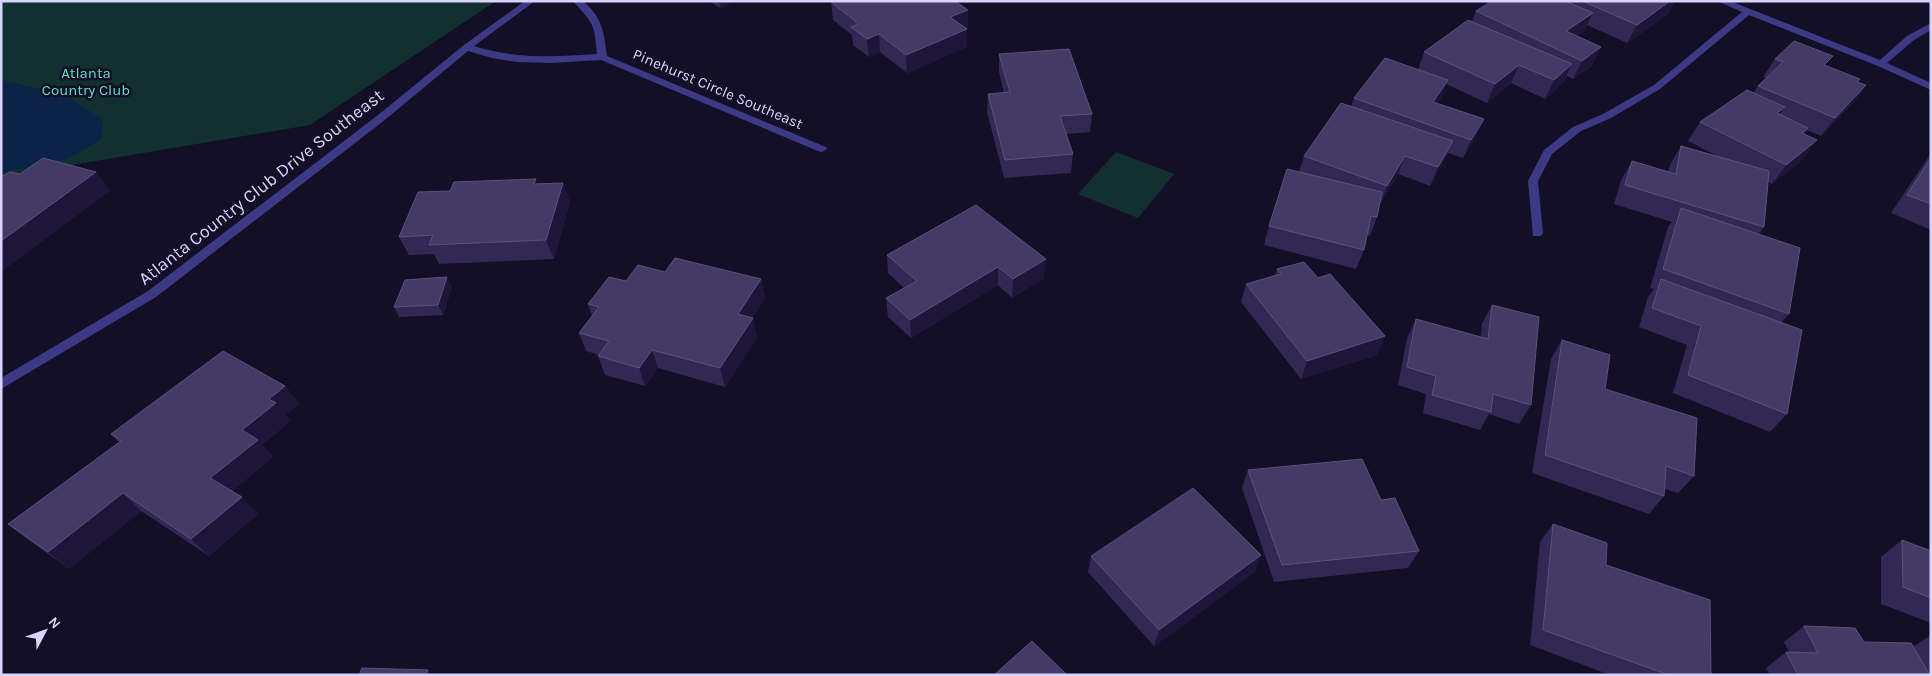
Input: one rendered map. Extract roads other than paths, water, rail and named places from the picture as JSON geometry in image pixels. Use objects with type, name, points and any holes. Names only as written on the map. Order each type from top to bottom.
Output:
[{"type":"street","name":"Atlanta Country Club Drive Southeast","points":[[1,384],[152,294],[382,117],[467,47],[531,1]]},
{"type":"street","points":[[577,1],[593,13],[599,26],[602,57]]},
{"type":"street","points":[[1720,1],[1882,64],[1931,87]]},
{"type":"street","points":[[1537,233],[1533,181],[1548,152],[1577,129],[1607,116],[1657,87],[1748,12]]},
{"type":"street","points":[[1882,64],[1896,49],[1923,29],[1931,26]]},
{"type":"street","name":"Pinehurst Circle Southeast","points":[[467,47],[492,55],[517,59],[551,60],[602,57],[822,149]]},
{"type":"water","points":[[1,80],[67,96],[103,120],[101,139],[68,159],[1,173]]},
{"type":"park label","name":"Atlanta Country Club","points":[[86,82]]}]
